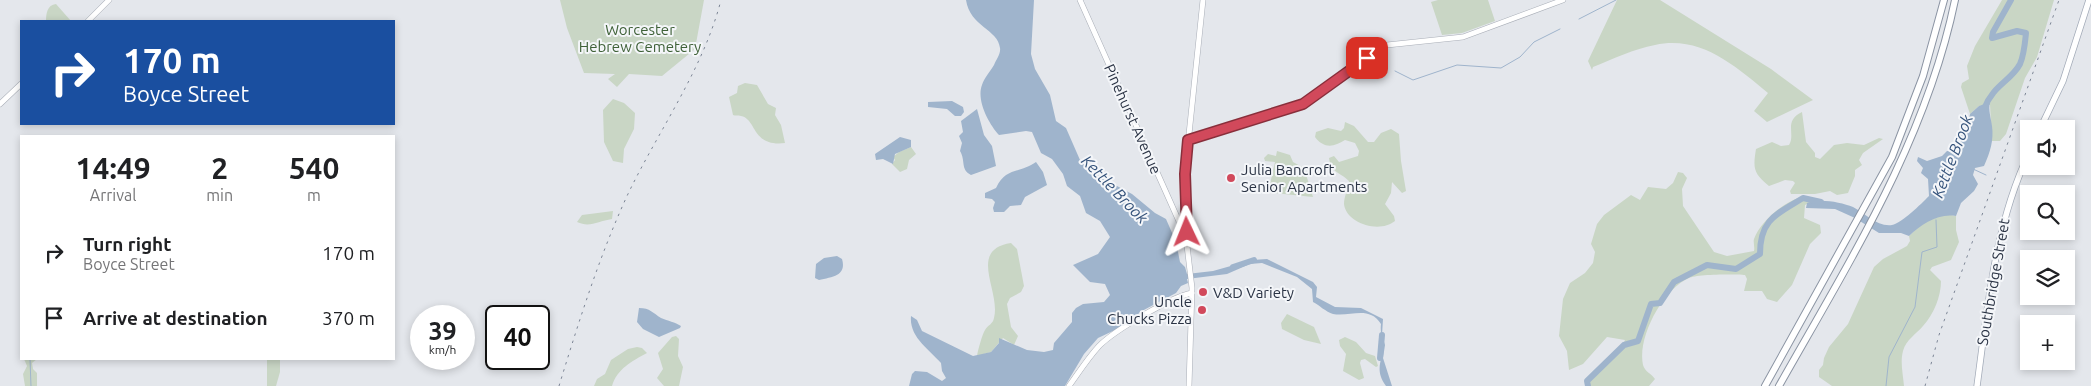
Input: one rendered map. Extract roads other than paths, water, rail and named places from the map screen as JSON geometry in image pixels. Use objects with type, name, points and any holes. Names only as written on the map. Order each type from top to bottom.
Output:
[{"type":"highway","points":[[1766,386],[1885,171],[1906,123],[1931,50],[1944,0]]},
{"type":"highway","points":[[1779,386],[1901,164],[1925,107],[1942,55],[1955,0]]},
{"type":"main road","points":[[2044,120],[2063,81],[2089,0]]},
{"type":"main road","name":"Southbridge Street","points":[[1977,386],[1998,243],[2009,200],[2020,174]]},
{"type":"street","points":[[89,20],[109,0]]},
{"type":"street","name":"Pinehurst Avenue","points":[[1080,0],[1186,237]]},
{"type":"street","points":[[1189,386],[1192,283],[1186,237],[1185,174],[1203,0]]},
{"type":"street","points":[[1188,140],[1303,104],[1387,45],[1463,37],[1563,0]]},
{"type":"street","points":[[0,104],[20,85]]},
{"type":"street","points":[[1175,211],[1186,207]]},
{"type":"street","points":[[1069,386],[1086,362],[1106,340],[1162,306],[1180,299],[1183,295],[1192,293]]},
{"type":"street","points":[[1180,299],[1192,300]]},
{"type":"water","points":[[966,0],[1034,0],[1031,54],[1035,69],[1050,95],[1056,121],[1066,128],[1080,160],[1100,177],[1132,194],[1155,213],[1166,219],[1176,242],[1180,262],[1185,267],[1187,274],[1213,271],[1252,260],[1267,259],[1313,282],[1317,287],[1316,297],[1335,307],[1361,308],[1383,319],[1382,335],[1385,345],[1383,358],[1392,386],[1386,386],[1380,374],[1383,344],[1381,332],[1381,324],[1376,318],[1365,313],[1340,315],[1330,313],[1313,302],[1312,289],[1297,277],[1262,263],[1250,264],[1227,274],[1187,279],[1188,283],[1181,286],[1176,293],[1140,312],[1130,323],[1098,338],[1084,354],[1065,386],[909,386],[912,374],[915,371],[927,372],[942,381],[946,378],[942,371],[941,363],[916,336],[911,323],[911,316],[917,320],[922,331],[973,356],[991,352],[999,343],[999,338],[1027,350],[1044,352],[1053,350],[1054,343],[1072,322],[1072,313],[1076,308],[1083,304],[1104,302],[1110,295],[1105,284],[1090,282],[1073,265],[1098,254],[1110,237],[1100,221],[1086,213],[1080,196],[1067,186],[1063,174],[1052,159],[1041,153],[1032,132],[1026,131],[999,135],[984,112],[981,98],[982,85],[998,57],[1000,48],[994,36],[973,16]]},
{"type":"water","points":[[952,101],[963,107],[964,112],[961,116],[955,116],[947,109],[928,107],[928,102]]},
{"type":"water","points":[[1990,102],[1992,141],[1990,151],[1984,166],[1975,168],[1973,175],[1978,184],[1974,191],[1961,203],[1956,216],[1943,216],[1931,220],[1909,236],[1901,233],[1879,233],[1855,218],[1835,209],[1806,208],[1807,203],[1812,202],[1836,202],[1853,207],[1881,224],[1896,224],[1929,196],[1928,179],[1921,173],[1923,168],[1917,161],[1918,157],[1927,161],[1942,156],[1947,151],[1956,152],[1961,145],[1960,136],[1968,123],[1970,114],[1979,106]]},
{"type":"water","points":[[977,109],[984,135],[992,146],[996,166],[971,175],[964,167],[960,151],[962,143],[959,136],[963,132],[961,121]]},
{"type":"water","points":[[900,137],[911,140],[911,147],[895,154],[893,164],[883,159],[876,160],[875,154]]},
{"type":"water","points":[[1036,162],[1043,172],[1047,185],[1025,197],[1021,205],[1010,206],[1004,212],[994,212],[995,202],[992,199],[985,198],[985,193],[996,188],[1004,177]]},
{"type":"water","points":[[837,256],[842,259],[843,265],[837,275],[819,280],[815,278],[816,264],[824,258]]},
{"type":"water","points":[[639,308],[649,310],[661,318],[681,326],[659,337],[643,329],[637,322]]},
{"type":"waterway","points":[[1579,19],[1616,0]]},
{"type":"waterway","name":"Kettle Brook","points":[[1984,109],[1992,94],[2016,70],[2020,64],[2024,49],[2026,33],[2017,31],[1992,38],[1993,32],[2011,0]]},
{"type":"waterway","points":[[1395,71],[1413,80],[1457,65],[1501,68],[1520,57],[1534,42],[1560,29]]},
{"type":"waterway","points":[[1973,169],[1986,175]]},
{"type":"waterway","name":"Kettle Brook","points":[[1588,386],[1587,381],[1624,345],[1638,341],[1651,304],[1660,303],[1674,282],[1707,265],[1736,269],[1760,254],[1763,233],[1767,225],[1778,214],[1803,198],[1821,202]]},
{"type":"waterway","points":[[1886,386],[1889,357],[1915,307],[1922,252],[1937,247],[1936,220]]},
{"type":"waterway","name":"Kettle Brook","points":[[1233,267],[1254,260]]},
{"type":"waterway","name":"Kettle Brook","points":[[1380,358],[1382,335]]},
{"type":"waterway","points":[[30,360],[31,386]]},
{"type":"railway","points":[[559,386],[607,242],[639,172],[692,76],[713,26],[721,0]]},
{"type":"railway","points":[[1925,386],[1939,335],[2059,0]]},
{"type":"place","name":"Julia Bancroft Senior Apartments","points":[[1231,178]]},
{"type":"place","name":"V&D Variety","points":[[1203,292]]},
{"type":"place","name":"Uncle Chucks Pizza","points":[[1202,310]]},
{"type":"park label","name":"Worcester Hebrew Cemetery","points":[[640,38]]}]
